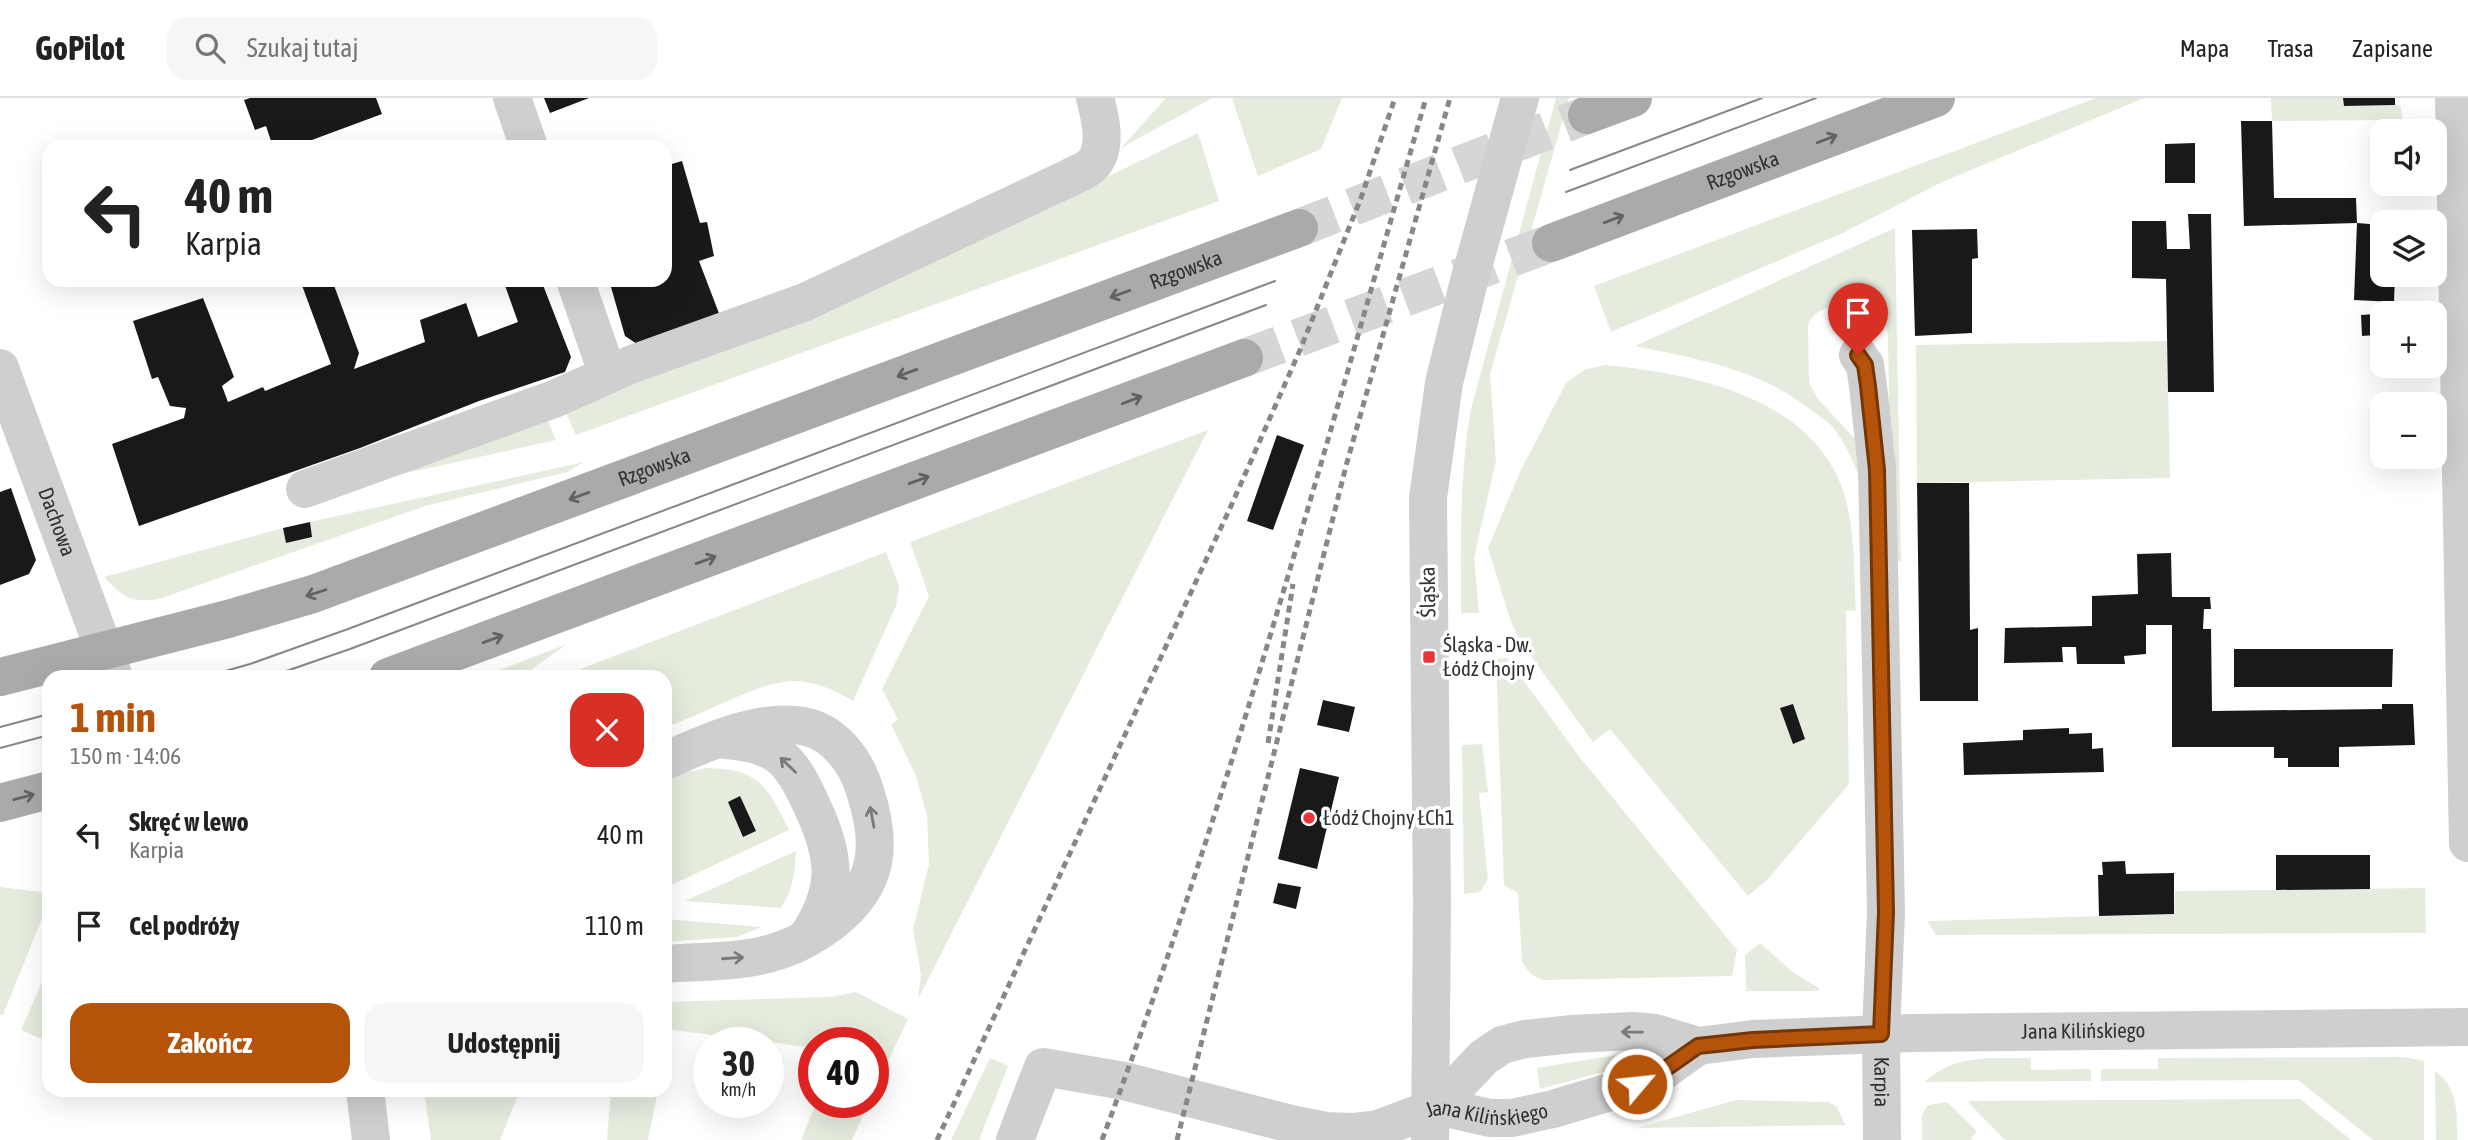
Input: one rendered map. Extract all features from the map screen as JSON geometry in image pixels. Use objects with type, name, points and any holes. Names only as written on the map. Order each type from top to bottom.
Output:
[{"type":"main road","points":[[1587,115],[1633,98]]},
{"type":"main road","name":"Rzgowska","points":[[1550,243],[1936,98]]},
{"type":"main road","name":"Rzgowska","points":[[59,670],[109,664],[313,594],[1299,228]]},
{"type":"main road","points":[[407,670],[1244,358]]},
{"type":"main road","name":"Rzgowska","points":[[0,677],[42,672]]},
{"type":"main road","points":[[0,803],[42,792]]},
{"type":"street","points":[[512,98],[527,140]]},
{"type":"street","points":[[306,489],[554,399],[608,375],[805,302],[1069,178],[1094,164],[1101,141],[1102,126],[1095,98]]},
{"type":"street","name":"Śląska","points":[[1431,1124],[1432,891],[1428,498],[1444,383],[1520,98]]},
{"type":"street","points":[[2454,98],[2468,843]]},
{"type":"street","points":[[577,287],[608,375]]},
{"type":"street","name":"Karpia","points":[[1858,355],[1865,365],[1877,470],[1886,912],[1881,1034],[1882,1140]]},
{"type":"street","name":"Dachowa","points":[[0,368],[109,664]]},
{"type":"street","points":[[672,758],[717,739],[755,728],[781,725],[807,727],[828,735],[845,752],[862,781],[873,816],[876,846],[872,873],[861,894],[845,912],[806,939],[779,951],[749,957],[672,963]]},
{"type":"street","points":[[717,739],[741,741],[765,748],[784,759],[797,774],[827,838],[831,862],[829,892],[821,916],[806,939]]},
{"type":"street","name":"Jana Kilińskiego","points":[[1431,1124],[1445,1098],[1484,1057],[1502,1045],[1525,1038],[1633,1031],[1655,1033],[1698,1046],[1753,1040],[1881,1034],[2468,1027]]},
{"type":"street","name":"Jana Kilińskiego","points":[[1431,1124],[1446,1108],[1490,1118],[1512,1118],[1553,1109],[1637,1084],[1658,1074],[1698,1046]]},
{"type":"street","points":[[1015,1140],[1043,1066],[1124,1081],[1293,1133],[1352,1132],[1431,1124]]},
{"type":"street","points":[[366,1097],[371,1140]]},
{"type":"shaded area","points":[[1166,98],[1212,98],[1121,148]]},
{"type":"shaded area","points":[[1232,98],[1342,98],[1321,149],[1258,176]]},
{"type":"shaded area","points":[[1556,98],[1569,98],[1490,374],[1496,460],[1474,558],[1479,613],[1461,613],[1463,485],[1471,409]]},
{"type":"shaded area","points":[[2096,98],[2144,98],[1940,183],[1843,233],[1611,332],[1594,286]]},
{"type":"shaded area","points":[[2271,98],[2343,98],[2344,106],[2395,105],[2401,106],[2402,119],[2370,120],[2272,121]]},
{"type":"shaded area","points":[[1198,133],[1219,201],[576,435],[564,409],[1001,228]]},
{"type":"shaded area","points":[[1895,228],[1901,561],[1891,562],[1888,334],[1878,310],[1849,306],[1829,308],[1820,311],[1808,325],[1809,383],[1818,399],[1855,439],[1866,499],[1853,461],[1838,434],[1832,426],[1791,396],[1749,375],[1635,346]]},
{"type":"shaded area","points":[[2167,341],[2170,478],[1917,483],[1916,345]]},
{"type":"shaded area","points":[[1605,365],[1680,376],[1717,386],[1753,400],[1786,418],[1814,442],[1835,472],[1848,509],[1856,610],[1846,611],[1849,784],[1767,880],[1748,896],[1610,729],[1593,742],[1520,641],[1511,622],[1488,548],[1520,472],[1566,383],[1584,370]]},
{"type":"shaded area","points":[[545,414],[556,440],[366,482]]},
{"type":"shaded area","points":[[1208,430],[918,999],[921,975],[913,929],[929,864],[927,816],[916,776],[891,724],[898,720],[882,689],[929,596],[910,542]]},
{"type":"shaded area","points":[[584,462],[567,472],[425,506],[159,599],[141,600],[128,597],[104,577],[283,528],[286,543],[312,537],[310,522]]},
{"type":"shaded area","points":[[886,552],[899,586],[896,606],[853,701],[812,683],[783,682],[750,692],[672,725],[672,670],[580,670]]},
{"type":"shaded area","points":[[567,644],[531,670],[499,670]]},
{"type":"shaded area","points":[[1507,658],[1578,755],[1737,950],[1732,976],[1543,980],[1528,971],[1522,962],[1518,893],[1504,885],[1496,659]]},
{"type":"shaded area","points":[[1482,744],[1488,792],[1479,793],[1488,879],[1480,892],[1464,894],[1462,745]]},
{"type":"shaded area","points":[[706,768],[724,769],[750,776],[767,791],[789,830],[672,885],[672,778]]},
{"type":"shaded area","points":[[796,851],[793,881],[781,908],[685,901]]},
{"type":"shaded area","points":[[0,887],[42,892],[42,918],[3,1015],[0,1015]]},
{"type":"shaded area","points":[[2425,888],[2426,933],[1936,935],[1927,921],[2174,914],[2175,891]]},
{"type":"shaded area","points":[[672,920],[762,927],[737,937],[672,942]]},
{"type":"shaded area","points":[[1760,943],[1794,973],[1819,988],[1819,991],[1746,991],[1745,955]]},
{"type":"shaded area","points":[[42,982],[42,1039],[21,1030]]},
{"type":"shaded area","points":[[856,992],[908,1019],[889,1059],[889,1027],[798,1027],[798,1046],[784,1044],[784,1027],[693,1027],[693,1033],[672,1030],[672,1002],[831,997]]},
{"type":"shaded area","points":[[1629,1053],[1636,1057],[1632,1064],[1540,1089],[1537,1068]]},
{"type":"shaded area","points":[[2404,1057],[2424,1061],[2424,1140],[2373,1140],[2298,1080],[2101,1081],[2101,1069],[2158,1069],[2158,1058]]},
{"type":"shaded area","points":[[990,1058],[1008,1066],[979,1140],[951,1140]]},
{"type":"shaded area","points":[[1990,1058],[2031,1058],[2031,1070],[2091,1069],[2091,1081],[1924,1082],[1954,1064]]},
{"type":"shaded area","points":[[2435,1071],[2453,1093],[2457,1140],[2436,1140]]},
{"type":"shaded area","points":[[425,1097],[517,1097],[500,1140],[431,1140]]},
{"type":"shaded area","points":[[610,1097],[657,1097],[648,1140],[607,1140]]},
{"type":"shaded area","points":[[2300,1099],[2351,1140],[2005,1140],[1967,1101]]},
{"type":"shaded area","points":[[1736,1100],[1829,1102],[1837,1107],[1845,1125],[1637,1128]]},
{"type":"shaded area","points":[[1947,1102],[1977,1131],[1971,1138],[1973,1140],[1922,1140],[1922,1115],[1928,1105]]},
{"type":"shaded area","points":[[810,1118],[862,1118],[852,1140],[801,1140]]},
{"type":"building","points":[[376,98],[382,114],[312,140],[271,140],[266,126],[255,130],[244,100]]},
{"type":"building","points":[[544,98],[589,98],[550,113]]},
{"type":"building","points":[[2343,98],[2395,98],[2395,105],[2344,106]]},
{"type":"building","points":[[2241,121],[2272,121],[2274,198],[2356,198],[2357,223],[2244,226]]},
{"type":"building","points":[[2195,143],[2195,183],[2165,183],[2165,144]]},
{"type":"building","points":[[682,161],[700,223],[707,222],[714,256],[699,261],[720,316],[637,344],[625,336],[611,287],[672,287],[672,164]]},
{"type":"building","points":[[2188,214],[2211,214],[2214,392],[2168,392],[2166,279],[2132,278],[2132,221],[2166,221],[2167,249],[2190,249]]},
{"type":"building","points":[[2357,223],[2370,224],[2370,287],[2395,287],[2394,301],[2354,300]]},
{"type":"building","points":[[1977,229],[1978,258],[1972,259],[1972,333],[1915,336],[1912,230]]},
{"type":"building","points":[[303,287],[335,287],[359,353],[354,369],[425,342],[420,320],[466,303],[478,337],[518,322],[506,287],[544,287],[571,357],[565,372],[139,526],[112,444],[184,418],[186,408],[170,406],[158,377],[152,379],[133,321],[203,298],[234,377],[222,386],[228,402],[263,387],[265,391],[331,364]]},
{"type":"building","points":[[2370,314],[2370,335],[2362,336],[2361,315]]},
{"type":"building","points":[[1277,435],[1304,445],[1273,530],[1247,521]]},
{"type":"building","points":[[1917,483],[1969,483],[1970,630],[1978,628],[1978,701],[1920,701]]},
{"type":"building","points":[[11,488],[36,560],[29,574],[0,585],[0,492]]},
{"type":"building","points":[[310,522],[312,537],[286,543],[283,528]]},
{"type":"building","points":[[2171,553],[2172,597],[2210,597],[2211,609],[2204,609],[2203,629],[2211,629],[2212,711],[2382,709],[2382,704],[2413,704],[2415,745],[2339,747],[2339,767],[2288,767],[2288,758],[2274,758],[2274,747],[2172,747],[2172,625],[2146,625],[2146,654],[2124,656],[2125,664],[2077,664],[2076,647],[2062,647],[2063,662],[2004,663],[2005,628],[2092,626],[2092,596],[2138,594],[2137,554]]},
{"type":"building","points":[[2234,649],[2393,649],[2392,687],[2234,687]]},
{"type":"building","points":[[1323,700],[1355,707],[1349,732],[1317,725]]},
{"type":"building","points":[[1793,704],[1805,739],[1793,744],[1780,708]]},
{"type":"building","points":[[2069,728],[2069,734],[2092,733],[2092,749],[2103,748],[2104,772],[1964,775],[1963,743],[2023,740],[2023,730]]},
{"type":"building","name":"Łódź Chojny ŁCh1","points":[[1300,768],[1339,777],[1317,869],[1278,859]]},
{"type":"building","points":[[740,796],[756,831],[743,837],[728,802]]},
{"type":"building","points":[[2276,855],[2370,855],[2370,889],[2276,890]]},
{"type":"building","points":[[2125,861],[2126,874],[2174,873],[2174,914],[2099,916],[2098,875],[2103,875],[2102,862]]},
{"type":"building","points":[[1278,883],[1301,887],[1296,909],[1273,903]]},
{"type":"tunnel","points":[[1299,228],[1587,115]]},
{"type":"tunnel","points":[[1244,358],[1551,243]]},
{"type":"tram line","points":[[1570,170],[1762,98]]},
{"type":"tram line","points":[[1566,192],[1816,98]]},
{"type":"tram line","points":[[229,670],[348,629],[1275,281]]},
{"type":"tram line","points":[[289,670],[1266,305]]},
{"type":"tram line","points":[[0,727],[42,716]]},
{"type":"tram line","points":[[0,748],[42,737]]},
{"type":"railway","points":[[937,1140],[1231,506],[1300,350],[1361,198],[1395,98]]},
{"type":"railway","points":[[1102,1140],[1149,1012],[1234,753],[1313,492],[1426,98]]},
{"type":"railway","points":[[1177,1140],[1346,466],[1450,98]]},
{"type":"railway","points":[[1268,743],[1293,584]]},
{"type":"place","name":"Śląska - Dw. Łódź Chojny","points":[[1429,657]]},
{"type":"place","name":"Łódź Chojny ŁCh1","points":[[1309,818]]},
{"type":"route","points":[[1637,1084],[1658,1074],[1698,1046],[1753,1040],[1881,1034],[1886,912],[1877,470],[1865,365],[1858,355]]}]
